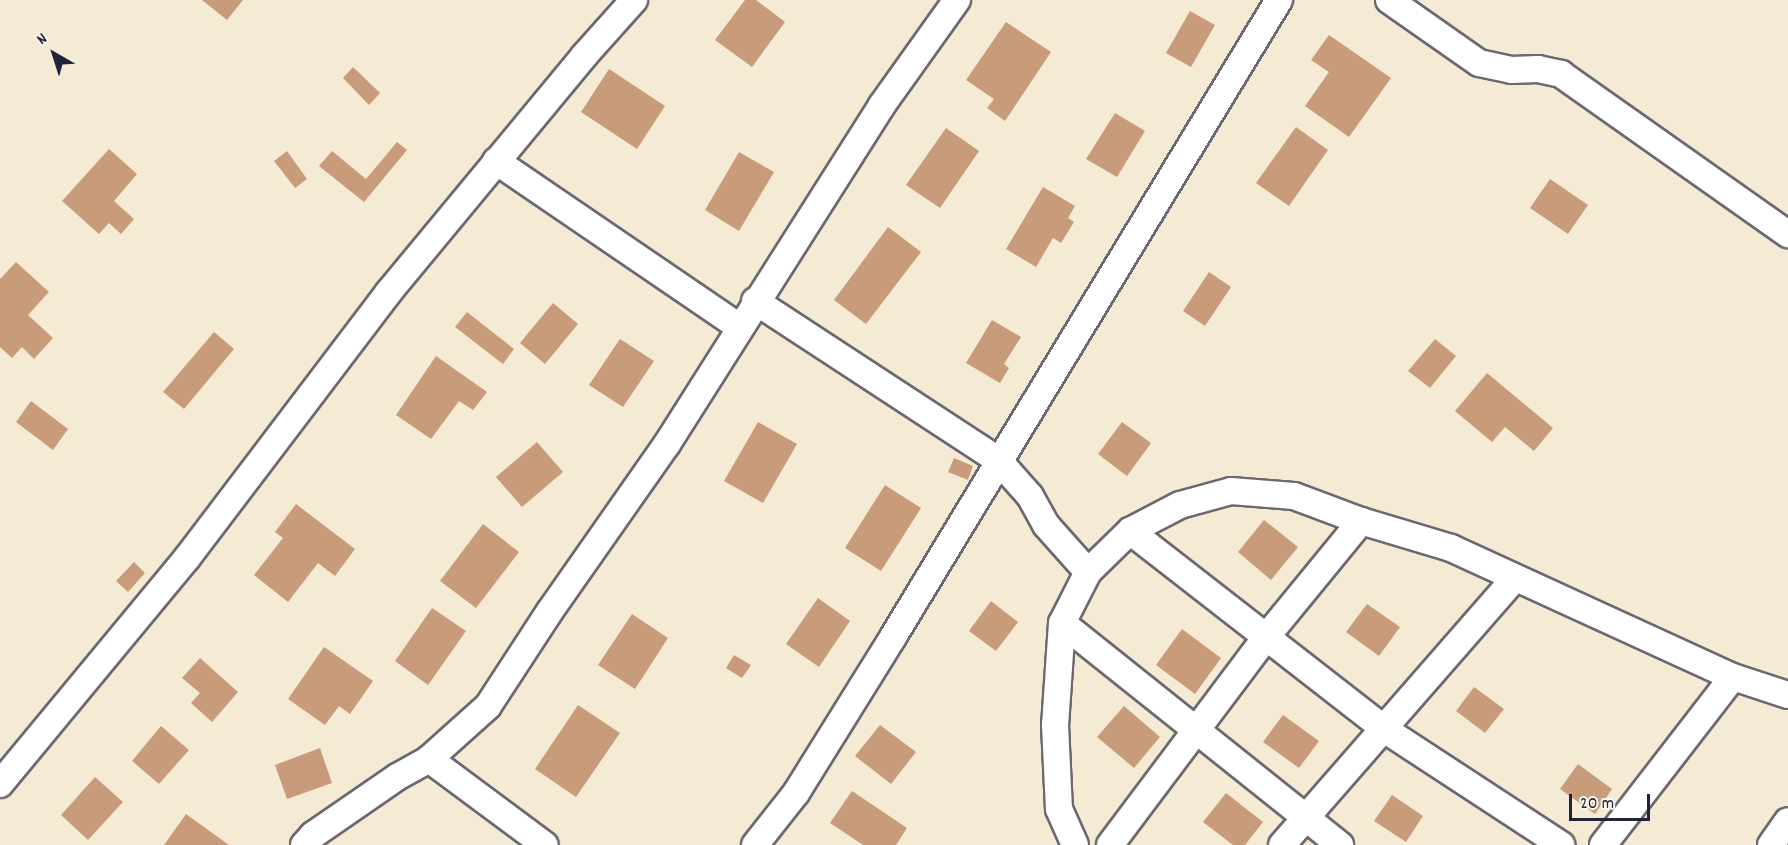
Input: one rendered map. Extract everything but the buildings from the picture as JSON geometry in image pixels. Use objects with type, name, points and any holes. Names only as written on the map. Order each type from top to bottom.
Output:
[{"type":"street","points":[[0,784],[188,558],[388,293],[496,161],[634,0]]},
{"type":"street","points":[[304,845],[313,836],[388,783],[429,759],[488,706],[550,611],[667,444],[755,301],[882,105],[957,0]]},
{"type":"street","points":[[755,845],[796,793],[893,637],[998,460],[1279,0]]},
{"type":"street","points":[[1389,0],[1479,63],[1511,70],[1538,69],[1561,74],[1788,234]]},
{"type":"street","points":[[496,161],[739,327]]},
{"type":"street","points":[[755,301],[998,460],[1030,496],[1046,525],[1088,572]]},
{"type":"street","points":[[1075,845],[1059,808],[1056,770],[1055,725],[1062,623],[1088,572],[1130,531],[1180,505],[1231,491],[1294,496],[1361,521],[1451,548],[1514,579],[1733,677],[1786,688]]},
{"type":"street","points":[[1110,845],[1267,636],[1361,521]]},
{"type":"street","points":[[1130,531],[1384,729],[1561,845]]},
{"type":"street","points":[[1282,845],[1514,579]]},
{"type":"street","points":[[1062,623],[1340,845]]},
{"type":"street","points":[[1603,845],[1733,677]]},
{"type":"street","points":[[429,759],[545,845]]},
{"type":"street","points":[[1771,845],[1788,820]]}]
